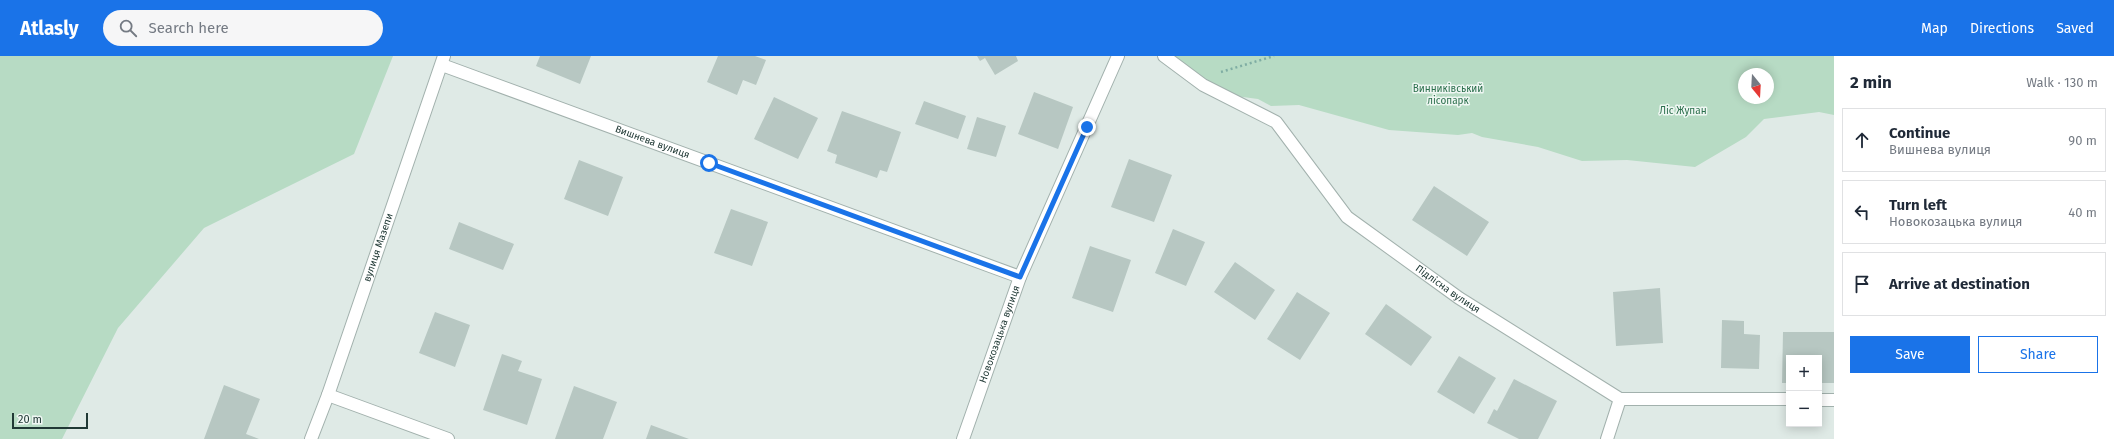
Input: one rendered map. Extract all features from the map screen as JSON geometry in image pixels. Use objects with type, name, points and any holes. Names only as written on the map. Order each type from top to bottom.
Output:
[{"type":"street","name":"Новокозацька вулиця","points":[[963,439],[1020,277],[1118,56]]},
{"type":"street","name":"Підлісна вулиця","points":[[1164,56],[1203,85],[1276,122],[1347,217],[1459,298],[1620,399]]},
{"type":"street","name":"Вишнева вулиця","points":[[443,60],[1020,277]]},
{"type":"street","name":"вулиця Мазепи","points":[[311,439],[328,395],[443,60]]},
{"type":"street","points":[[328,395],[448,439]]},
{"type":"street","points":[[1607,439],[1620,399],[1786,400]]},
{"type":"street","points":[[1822,400],[1834,400]]},
{"type":"path","points":[[1203,85],[1224,70],[1274,56]]},
{"type":"green space","points":[[0,56],[393,56],[354,154],[204,228],[118,328],[62,439],[0,439]]},
{"type":"green space","name":"Ліс Жупан","points":[[1170,56],[1834,56],[1834,115],[1819,112],[1764,119],[1746,137],[1695,167],[1627,160],[1582,161],[1538,147],[1482,137],[1472,133],[1458,135],[1389,130],[1299,105],[1271,106],[1258,99],[1228,95]]},
{"type":"building","points":[[540,56],[591,56],[580,84],[536,66]]},
{"type":"building","points":[[718,56],[755,56],[766,60],[756,85],[743,80],[737,95],[707,82]]},
{"type":"building","points":[[977,56],[1016,56],[1018,61],[995,75],[985,58],[980,61]]},
{"type":"building","points":[[1034,92],[1073,107],[1058,149],[1018,134]]},
{"type":"building","points":[[774,97],[818,118],[798,159],[754,139]]},
{"type":"building","points":[[924,101],[966,116],[958,139],[915,124]]},
{"type":"building","points":[[842,111],[901,132],[887,172],[880,170],[877,178],[835,163],[837,155],[827,151]]},
{"type":"building","points":[[977,117],[1006,126],[996,157],[967,149]]},
{"type":"building","points":[[1129,159],[1172,175],[1154,222],[1111,207]]},
{"type":"building","points":[[579,160],[623,177],[608,216],[564,199]]},
{"type":"building","points":[[1434,186],[1489,222],[1467,256],[1412,220]]},
{"type":"building","points":[[731,209],[768,222],[752,266],[714,253]]},
{"type":"building","points":[[459,222],[514,244],[503,270],[449,249]]},
{"type":"building","points":[[1173,229],[1205,242],[1186,286],[1155,273]]},
{"type":"building","points":[[1090,246],[1131,260],[1113,312],[1072,298]]},
{"type":"building","points":[[1235,262],[1275,290],[1255,320],[1214,292]]},
{"type":"building","points":[[1660,288],[1663,343],[1616,346],[1613,292]]},
{"type":"building","points":[[1297,292],[1330,313],[1300,360],[1267,339]]},
{"type":"building","points":[[1386,304],[1432,337],[1411,366],[1365,334]]},
{"type":"building","points":[[435,312],[470,325],[455,367],[419,353]]},
{"type":"building","points":[[1722,320],[1744,321],[1744,334],[1760,335],[1759,369],[1721,368]]},
{"type":"building","points":[[1783,332],[1834,332],[1834,383],[1822,383],[1822,355],[1786,355],[1786,383],[1782,383]]},
{"type":"building","points":[[502,354],[522,361],[518,371],[542,379],[527,425],[483,410]]},
{"type":"building","points":[[1459,356],[1496,378],[1474,414],[1437,392]]},
{"type":"building","points":[[1514,379],[1557,401],[1538,439],[1519,439],[1487,423],[1494,409],[1497,411]]},
{"type":"building","points":[[224,385],[260,399],[246,434],[259,439],[204,439]]},
{"type":"building","points":[[574,386],[617,402],[603,439],[555,439]]},
{"type":"building","points":[[651,425],[689,439],[646,439]]},
{"type":"route","points":[[709,163],[1020,277],[1087,127]]},
{"type":"park label","name":"Винниківський лісопарк","points":[[1448,94]]}]
